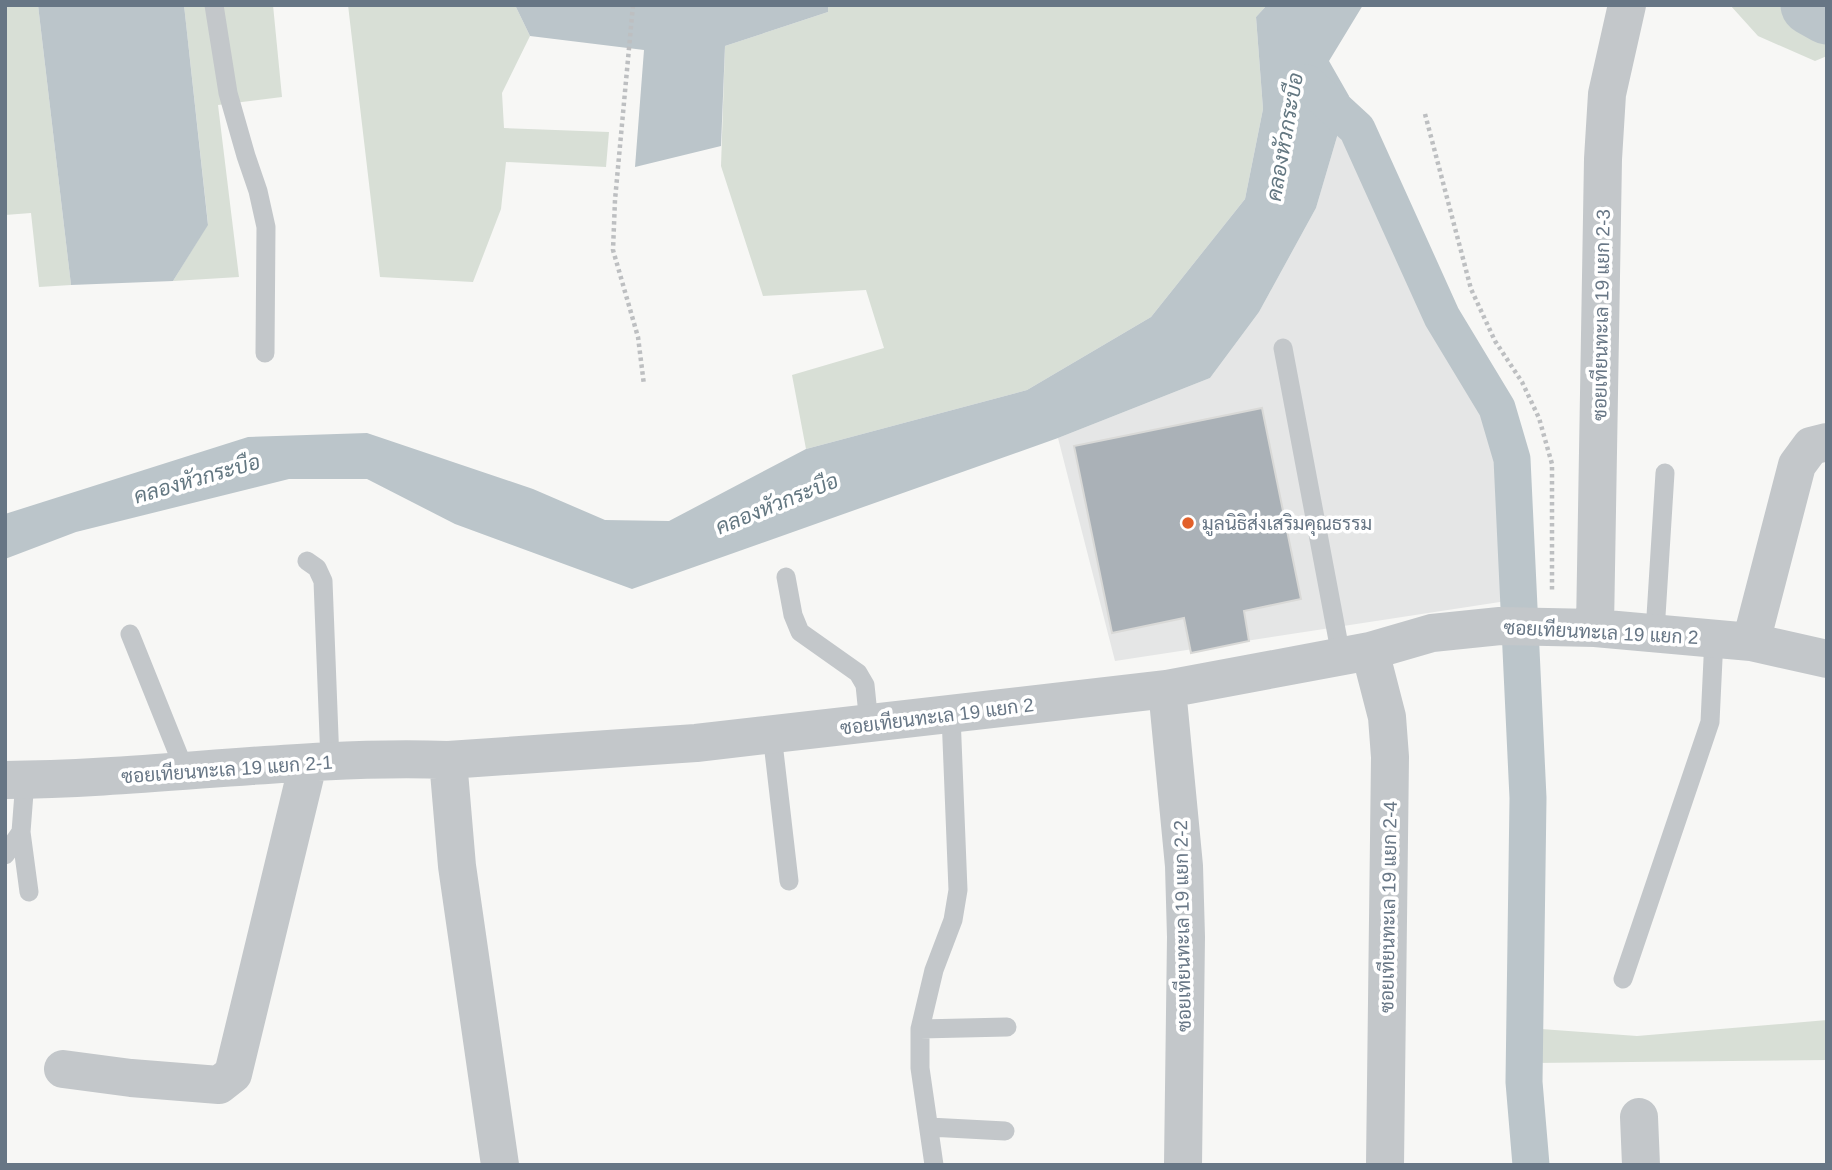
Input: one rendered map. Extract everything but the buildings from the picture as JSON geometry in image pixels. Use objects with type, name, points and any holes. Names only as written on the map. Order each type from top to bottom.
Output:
[{"type":"street","name":"ซอยเทียนทะเล 19 แยก 2-3","points":[[1595,628],[1603,159],[1607,94],[1626,5]]},
{"type":"street","points":[[1733,640],[1797,465],[1811,446],[1827,442]]},
{"type":"street","name":"ซอยเทียนทะเล 19 แยก 2","points":[[448,760],[696,743],[1167,689],[1355,654],[1432,633],[1500,626],[1655,632],[1733,640],[1827,659]]},
{"type":"street","name":"ซอยเทียนทะเล 19 แยก 2-4","points":[[1355,654],[1387,717],[1390,757],[1385,1165]]},
{"type":"street","name":"ซอยเทียนทะเล 19 แยก 2-2","points":[[1167,689],[1184,866],[1186,937],[1183,1165]]},
{"type":"street","name":"ซอยเทียนทะเล 19 แยก 2-1","points":[[15,780],[382,759],[448,760]]},
{"type":"street","points":[[448,760],[457,866],[500,1165]]},
{"type":"street","points":[[63,1069],[219,1085],[233,1074],[265,948],[319,763]]},
{"type":"street","points":[[1639,1117],[1642,1165]]},
{"type":"lane","points":[[214,5],[228,93],[258,191],[266,227],[265,353]]},
{"type":"lane","points":[[1283,348],[1355,654]]},
{"type":"lane","points":[[1655,632],[1665,473]]},
{"type":"lane","points":[[307,561],[317,568],[323,581],[319,763]]},
{"type":"lane","points":[[786,577],[793,615],[800,632],[858,673],[865,685],[869,724]]},
{"type":"lane","points":[[130,634],[185,771]]},
{"type":"lane","points":[[1623,979],[1710,722],[1733,640]]},
{"type":"lane","points":[[934,1165],[920,1068],[920,1030],[934,970],[953,919],[958,890],[951,715]]},
{"type":"lane","points":[[772,734],[789,881]]},
{"type":"lane","points":[[15,780],[29,892]]},
{"type":"lane","points":[[5,855],[21,832]]},
{"type":"lane","points":[[920,1030],[1007,1027]]},
{"type":"lane","points":[[929,1127],[1005,1131]]},
{"type":"path","points":[[633,5],[613,250],[638,337],[644,385]]},
{"type":"path","points":[[1425,114],[1471,289],[1495,341],[1522,382],[1539,418],[1552,464],[1548,627]]},
{"type":"shaded area","points":[[5,5],[38,5],[71,285],[39,287],[31,213],[5,215]]},
{"type":"shaded area","points":[[184,5],[273,5],[282,97],[218,105],[239,277],[173,281],[208,224]]},
{"type":"shaded area","points":[[348,5],[515,5],[530,36],[502,93],[504,128],[609,132],[606,167],[506,162],[501,209],[473,282],[380,277]]},
{"type":"shaded area","points":[[828,5],[1267,5],[1256,17],[1263,109],[1245,199],[1151,317],[1027,390],[806,449],[792,375],[884,348],[866,290],[763,296],[721,166],[725,46],[828,12]]},
{"type":"shaded area","points":[[1730,5],[1827,5],[1827,56],[1815,61],[1758,36]]},
{"type":"shaded area","points":[[1349,96],[1407,197],[1444,292],[1515,427],[1521,472],[1526,598],[1115,661],[1058,438],[1210,378],[1259,312],[1316,208]]},
{"type":"shaded area","points":[[1827,1020],[1827,1060],[1532,1063],[1541,1029],[1637,1036]]},
{"type":"water","points":[[38,5],[184,5],[208,225],[173,281],[71,285]]},
{"type":"water","points":[[515,5],[828,5],[828,12],[725,46],[721,146],[635,167],[644,50],[530,36]]},
{"type":"water","points":[[1267,5],[1363,5],[1329,61],[1349,96],[1316,208],[1259,312],[1210,378],[1058,438],[632,589],[455,524],[367,479],[289,479],[76,532],[5,559],[5,514],[248,437],[367,433],[533,489],[605,520],[669,521],[806,449],[1027,390],[1151,317],[1245,199],[1263,109],[1256,17]]},
{"type":"waterway","name":"คลองหัวกระบือ","points":[[1811,5],[1827,14]]},
{"type":"waterway","points":[[1307,83],[1357,129],[1442,317],[1497,408],[1512,459],[1528,798],[1524,1082],[1531,1165]]},
{"type":"place","name":"มูลนิธิส่งเสริมคุณธรรม","points":[[1188,523]]}]
